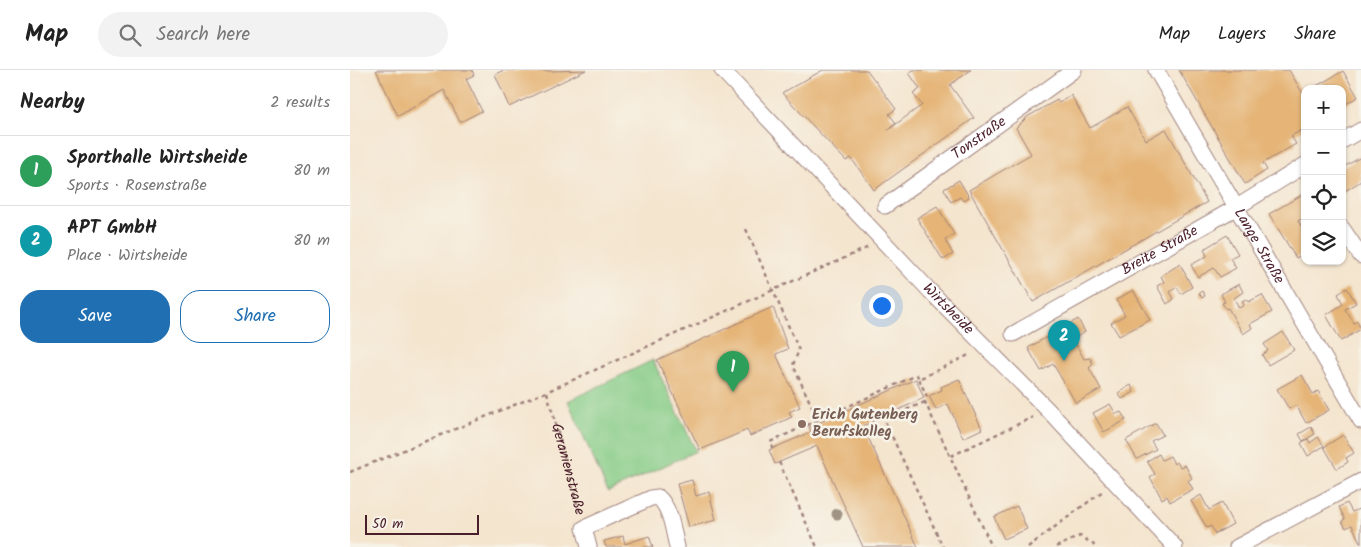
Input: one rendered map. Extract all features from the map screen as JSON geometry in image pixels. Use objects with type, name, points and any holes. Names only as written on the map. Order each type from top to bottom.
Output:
[{"type":"street","name":"Wirtsheide","points":[[722,70],[931,292],[1048,410],[1175,547]]},
{"type":"street","name":"Tonstraße","points":[[885,206],[1074,70]]},
{"type":"street","name":"Lange Straße","points":[[1156,70],[1361,421]]},
{"type":"street","points":[[1346,139],[1361,130]]},
{"type":"street","name":"Breite Straße","points":[[1013,334],[1237,207],[1301,167]]},
{"type":"street","points":[[1346,234],[1361,256]]},
{"type":"street","points":[[1238,547],[1361,480]]},
{"type":"street","points":[[584,528],[651,498],[658,497],[667,510],[677,547]]},
{"type":"street","name":"Geranienstraße","points":[[584,528],[589,547]]},
{"type":"path","points":[[746,229],[799,350],[794,366],[818,420]]},
{"type":"path","points":[[350,472],[546,392],[884,240]]},
{"type":"path","points":[[919,379],[985,345]]},
{"type":"path","points":[[773,449],[770,442],[917,375],[927,397],[924,402],[884,419],[943,547]]},
{"type":"path","name":"Geranienstraße","points":[[546,392],[584,528]]},
{"type":"path","points":[[924,402],[951,456],[992,547]]},
{"type":"path","points":[[951,456],[1048,410]]},
{"type":"path","points":[[779,462],[817,547]]},
{"type":"path","points":[[1028,547],[1114,482]]},
{"type":"path","points":[[1056,547],[1080,536],[1094,544],[1095,547]]},
{"type":"green space","points":[[653,360],[696,451],[608,492],[568,401]]},
{"type":"building","points":[[376,70],[472,70],[474,75],[466,79],[482,111],[460,122],[444,90],[398,116]]},
{"type":"building","points":[[504,70],[586,70],[509,107],[495,74]]},
{"type":"building","points":[[823,70],[867,70],[896,109],[889,114],[896,123],[888,130],[922,105],[913,94],[920,89],[909,73],[913,70],[971,70],[950,85],[974,118],[874,190],[851,158],[846,161],[782,93]]},
{"type":"building","points":[[1179,70],[1289,70],[1301,91],[1301,130],[1291,136],[1296,144],[1263,163],[1267,170],[1245,184]]},
{"type":"building","points":[[1343,71],[1358,97],[1346,104],[1346,85],[1318,85]]},
{"type":"building","points":[[1071,95],[1090,128],[1127,107],[1146,140],[1166,129],[1207,202],[1033,302],[969,190],[1031,154],[1016,128],[1027,117],[1057,100],[1059,103]]},
{"type":"building","points":[[1361,157],[1361,181],[1346,190],[1346,175],[1346,166]]},
{"type":"building","points":[[959,180],[969,197],[963,201],[960,197],[951,202],[944,189]]},
{"type":"building","points":[[1301,195],[1301,219],[1298,221],[1301,226],[1301,255],[1296,258],[1269,214]]},
{"type":"building","points":[[937,206],[954,234],[945,240],[953,254],[943,260],[917,218]]},
{"type":"building","points":[[1227,235],[1238,254],[1230,258],[1236,268],[1220,277],[1214,268],[1198,277],[1191,265],[1207,256],[1204,249]]},
{"type":"building","points":[[1180,264],[1192,287],[1181,294],[1177,287],[1170,292],[1174,299],[1167,304],[1157,286],[1164,282],[1161,276]]},
{"type":"building","points":[[1239,284],[1243,292],[1234,298],[1239,308],[1244,305],[1242,301],[1246,299],[1248,302],[1262,295],[1272,312],[1250,324],[1252,328],[1243,334],[1228,308],[1226,309],[1222,303],[1225,302],[1221,294]]},
{"type":"building","points":[[1347,288],[1356,303],[1345,309],[1354,323],[1357,321],[1361,329],[1341,341],[1326,315],[1343,304],[1338,294]]},
{"type":"building","points":[[1133,290],[1150,320],[1119,336],[1111,323],[1125,315],[1116,300]]},
{"type":"building","points":[[1202,291],[1205,296],[1202,298],[1199,293]]},
{"type":"building","points":[[773,307],[788,349],[776,354],[800,407],[789,412],[792,417],[750,436],[747,430],[700,450],[657,360]]},
{"type":"building","points":[[1078,319],[1085,332],[1073,339],[1084,359],[1090,358],[1093,364],[1089,368],[1101,389],[1076,403],[1053,364],[1041,371],[1028,348]]},
{"type":"building","points":[[1283,332],[1294,350],[1268,365],[1262,355],[1268,351],[1264,344]]},
{"type":"building","points":[[1302,375],[1313,394],[1318,391],[1329,410],[1306,423],[1296,405],[1289,409],[1277,389]]},
{"type":"building","points":[[916,379],[924,398],[863,426],[918,547],[863,547],[817,446],[775,464],[769,450],[811,432],[809,427]]},
{"type":"building","points":[[959,379],[982,429],[963,438],[948,404],[936,410],[929,396],[942,390],[941,387]]},
{"type":"building","points":[[1131,385],[1134,392],[1122,399],[1118,393]]},
{"type":"building","points":[[1110,404],[1116,414],[1121,412],[1126,420],[1104,432],[1093,413]]},
{"type":"building","points":[[1156,423],[1163,435],[1151,441],[1156,449],[1137,459],[1126,440]]},
{"type":"building","points":[[1311,427],[1315,434],[1303,441],[1299,434]]},
{"type":"building","points":[[1343,435],[1354,453],[1346,458],[1348,462],[1337,469],[1324,447]]},
{"type":"building","points":[[1318,437],[1324,446],[1308,456],[1301,443],[1308,439],[1310,443]]},
{"type":"building","points":[[1159,454],[1162,460],[1170,456],[1174,464],[1177,462],[1180,467],[1185,465],[1192,478],[1188,481],[1193,489],[1170,502],[1167,496],[1162,499],[1150,477],[1155,474],[1147,461]]},
{"type":"building","points":[[692,480],[696,496],[709,492],[716,520],[689,527],[677,484]]},
{"type":"building","points":[[1201,495],[1209,510],[1222,503],[1233,524],[1215,534],[1211,526],[1207,528],[1191,501]]},
{"type":"building","points":[[1347,503],[1352,512],[1361,508],[1361,544],[1352,525],[1346,528],[1342,521],[1345,519],[1339,507]]},
{"type":"building","points":[[1017,506],[1027,529],[1004,539],[994,517]]},
{"type":"building","points":[[623,536],[625,544],[649,536],[653,547],[606,547],[604,541]]},
{"type":"place","name":"APT GmbH","points":[[1064,361]]},
{"type":"place","name":"Sporthalle Wirtsheide","points":[[733,392]]},
{"type":"place","name":"Erich Gutenberg Berufskolleg","points":[[802,424]]}]
